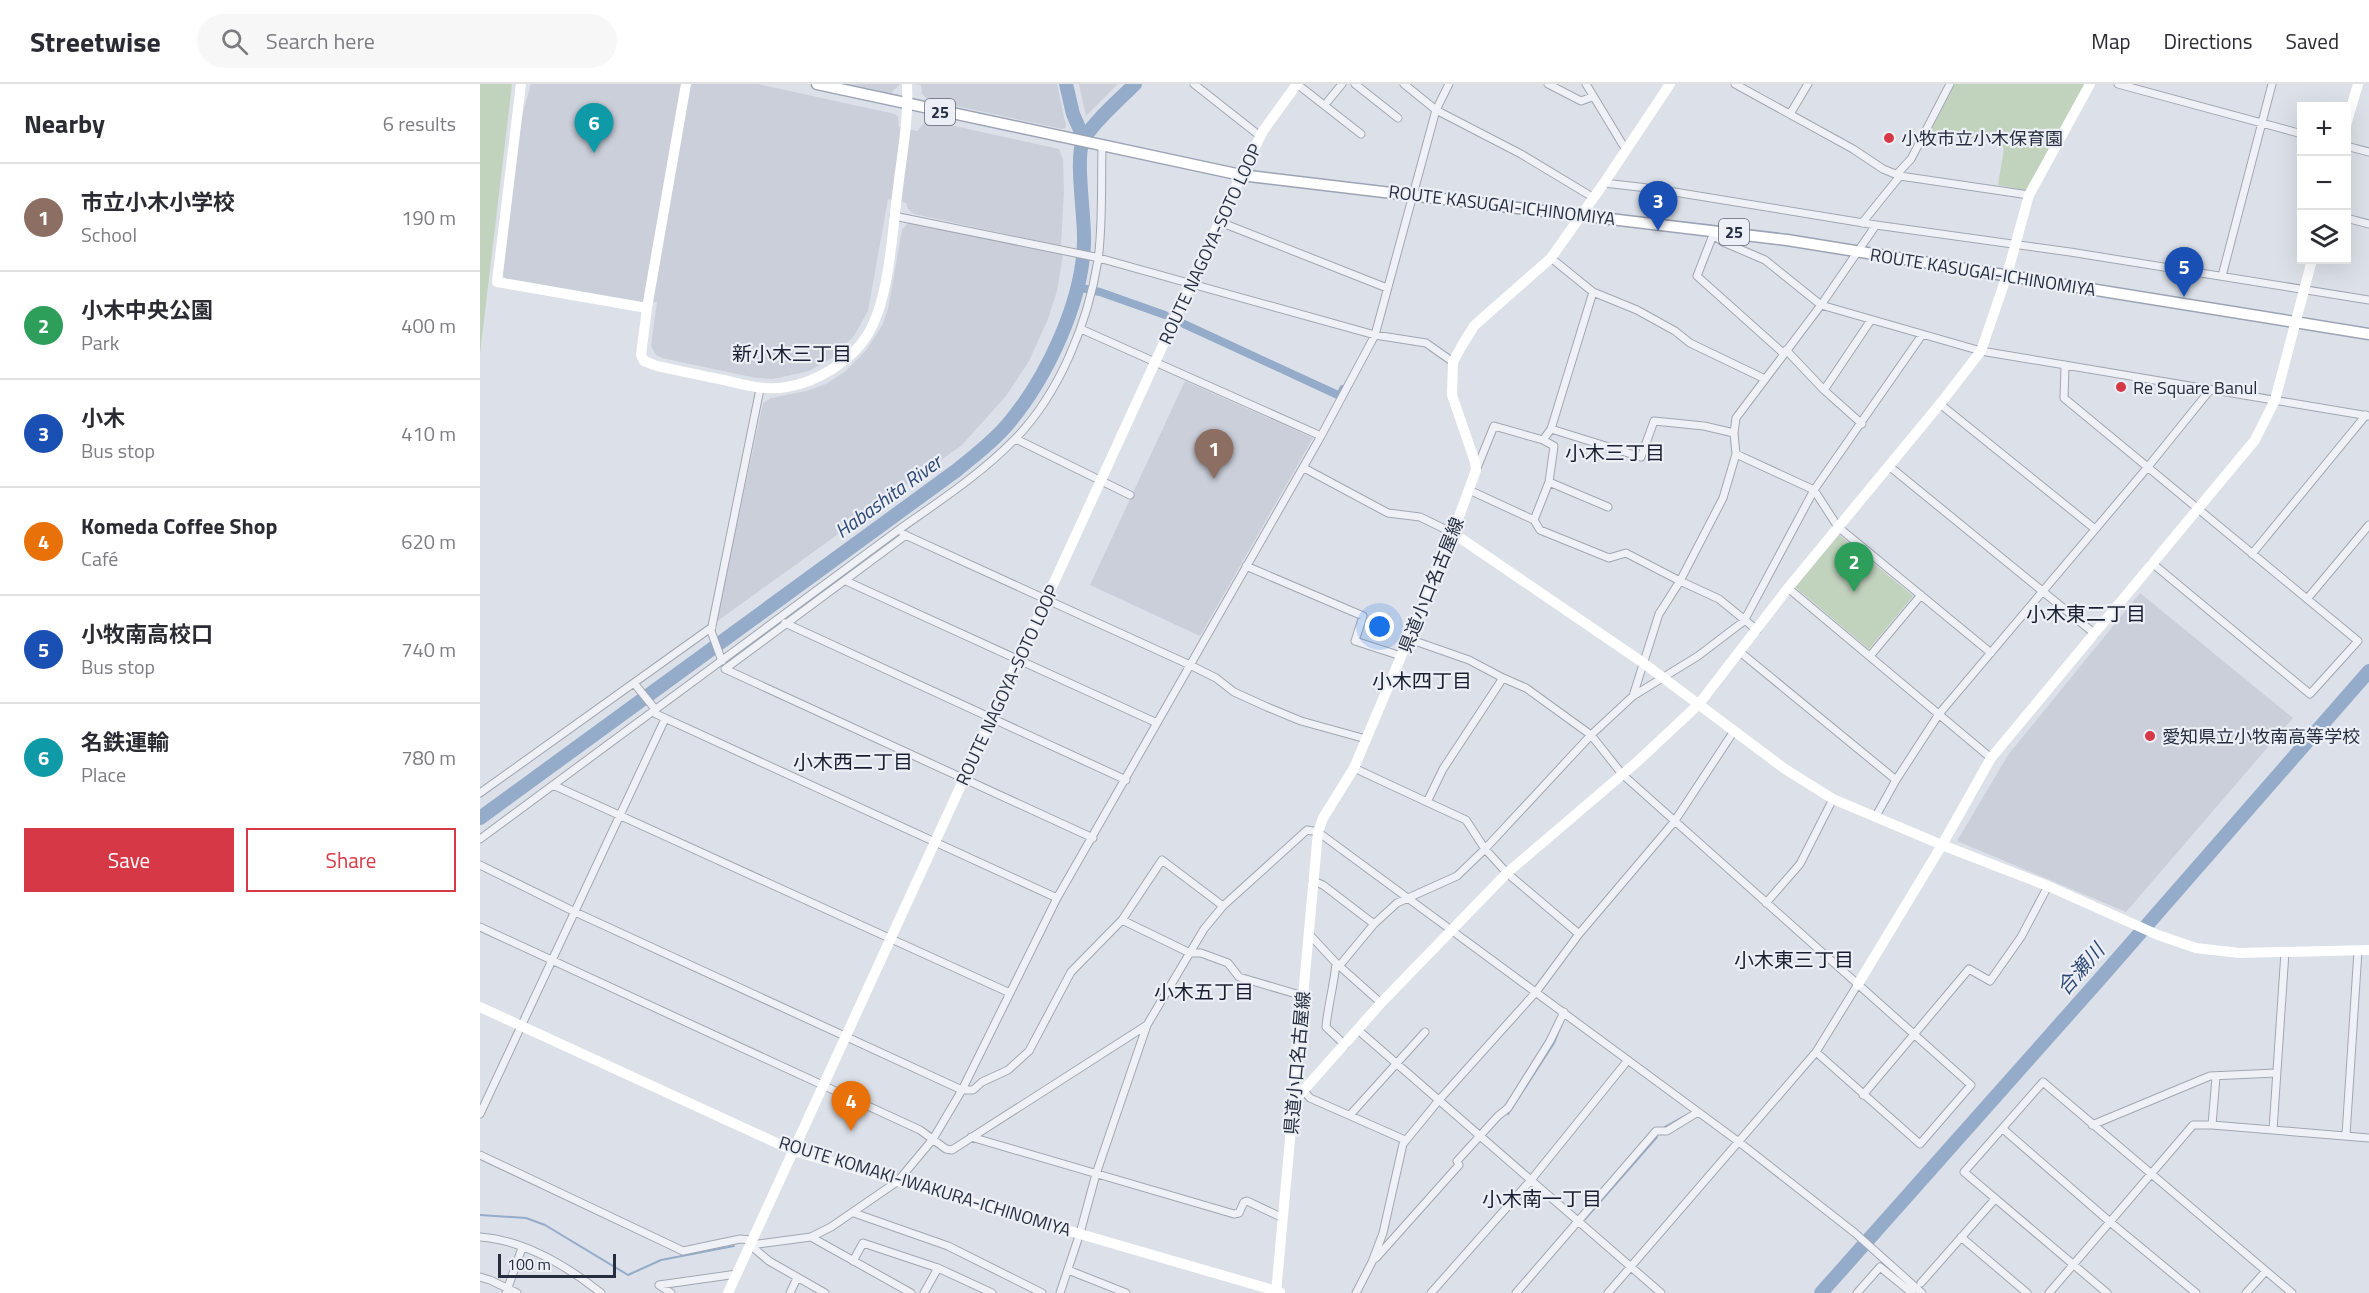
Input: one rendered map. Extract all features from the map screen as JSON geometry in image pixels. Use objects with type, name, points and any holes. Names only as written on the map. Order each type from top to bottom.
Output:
[{"type":"main road","points":[[521,84],[497,282],[647,308]]},
{"type":"main road","points":[[686,84],[640,349],[644,361],[657,366],[760,389],[803,384],[837,366],[867,337],[880,308],[909,105],[907,84]]},
{"type":"main road","name":"ROUTE KASUGAI-ICHINOMIYA","points":[[817,84],[1241,175],[1582,215],[1858,251],[2369,334]]},
{"type":"main road","name":"ROUTE NAGOYA-SOTO LOOP","points":[[728,1293],[1241,175],[1260,136],[1279,106],[1297,84]]},
{"type":"main road","points":[[1476,470],[1452,395],[1453,362],[1474,326],[1551,258],[1670,84]]},
{"type":"main road","points":[[1294,1101],[1381,1003],[1507,873],[1699,704],[1788,588],[1940,404],[1981,351],[2007,275],[2029,195],[2090,84]]},
{"type":"main road","points":[[2351,108],[2358,84]]},
{"type":"main road","points":[[1858,984],[1942,845],[1991,758],[2196,508],[2255,440],[2275,400],[2311,264]]},
{"type":"main road","name":"県道小口名古屋線","points":[[1278,1292],[1317,832],[1354,768],[1453,533],[1476,470]]},
{"type":"main road","points":[[1453,533],[1642,663],[1785,769],[1833,799],[2048,886],[2131,924],[2196,948],[2220,952],[2363,951]]},
{"type":"main road","name":"ROUTE KOMAKI-IWAKURA-ICHINOMIYA","points":[[480,1007],[794,1150],[1278,1292]]},
{"type":"street","points":[[1194,84],[1260,136]]},
{"type":"street","points":[[1297,84],[1360,134]]},
{"type":"street","points":[[1328,101],[1342,84]]},
{"type":"street","points":[[1355,84],[1398,118]]},
{"type":"street","points":[[1404,84],[1436,110],[1521,154],[1594,198]]},
{"type":"street","points":[[480,1155],[683,1251],[740,1239],[751,1243],[811,1238],[854,1213],[898,1181],[933,1139],[962,1090],[1057,898],[1246,566],[1305,468],[1375,336],[1436,110],[1449,84]]},
{"type":"street","points":[[1548,84],[1581,101],[1592,97]]},
{"type":"street","points":[[1586,84],[1626,150]]},
{"type":"street","points":[[1735,84],[1853,149],[1882,169],[1899,175],[2029,195]]},
{"type":"street","points":[[1790,114],[1808,84]]},
{"type":"street","points":[[1862,223],[1911,159],[1950,84]]},
{"type":"street","points":[[2118,84],[2297,133]]},
{"type":"street","points":[[2223,276],[2272,84]]},
{"type":"street","points":[[480,839],[654,708],[961,487],[1016,439],[1042,407],[1082,328],[1093,286],[1097,257],[1100,146]]},
{"type":"street","points":[[2351,147],[2369,152]]},
{"type":"street","points":[[1604,183],[1656,189],[1862,223],[2223,276],[2369,300]]},
{"type":"street","points":[[894,216],[1097,257],[1375,336],[1426,343],[1453,362]]},
{"type":"street","points":[[2351,219],[2369,224]]},
{"type":"street","points":[[1220,222],[1387,288]]},
{"type":"street","points":[[1633,696],[1659,614],[1680,581],[1724,498],[1736,454],[1734,433],[1736,418],[1821,304],[1876,225]]},
{"type":"street","points":[[1862,424],[1785,351],[1697,276],[1713,232],[1723,242],[1766,260],[1821,304],[1922,335],[1981,351],[2368,415]]},
{"type":"street","points":[[1551,258],[1593,292],[1637,310],[1675,331],[1690,343],[1765,379]]},
{"type":"street","points":[[1543,440],[1551,429],[1593,292]]},
{"type":"street","points":[[1824,390],[1871,320]]},
{"type":"street","points":[[1082,328],[1321,436]]},
{"type":"street","points":[[1345,1045],[1326,1027],[1328,1002],[1338,964],[1374,924],[1397,903],[1456,876],[1485,849],[1592,735],[1633,696],[1698,656],[1744,621],[1814,490],[1922,335]]},
{"type":"street","points":[[2065,365],[2064,398],[2358,641],[2310,694],[2152,563]]},
{"type":"street","points":[[721,659],[712,635],[712,627],[760,389]]},
{"type":"street","points":[[1876,816],[1896,780],[1939,714],[2210,390]]},
{"type":"street","points":[[1940,404],[2095,529]]},
{"type":"street","points":[[2252,554],[2368,415]]},
{"type":"street","points":[[1551,429],[1641,457],[1654,421],[1704,426],[1734,433]]},
{"type":"street","points":[[1476,470],[1494,426],[1543,440],[1554,446],[1549,482],[1534,520]]},
{"type":"street","points":[[1016,439],[1130,495]]},
{"type":"street","points":[[1736,454],[1814,490],[1838,527],[1991,652]]},
{"type":"street","points":[[1889,466],[2095,634]]},
{"type":"street","points":[[1305,468],[1388,513],[1420,517],[1453,533]]},
{"type":"street","points":[[1549,482],[1608,507]]},
{"type":"street","points":[[1469,490],[1534,520],[1540,530],[1609,558],[1626,553],[1719,599],[1757,630]]},
{"type":"street","points":[[2307,599],[2369,525]]},
{"type":"street","points":[[897,531],[1190,665],[1216,678],[1234,692],[1267,707],[1300,721],[1366,739]]},
{"type":"street","points":[[906,535],[725,669],[1093,838]]},
{"type":"street","points":[[1246,566],[1363,616],[1355,641],[1401,656]]},
{"type":"street","points":[[846,581],[1156,723]]},
{"type":"street","points":[[1788,588],[1991,758]]},
{"type":"street","points":[[1870,656],[1921,595]]},
{"type":"street","points":[[780,618],[786,624],[1126,780]]},
{"type":"street","points":[[480,794],[635,686],[712,627]]},
{"type":"street","points":[[1409,639],[1469,660],[1526,688],[1592,735],[1622,774],[1971,1085],[1920,1144],[1816,1052]]},
{"type":"street","points":[[1740,652],[1896,780]]},
{"type":"street","points":[[1427,802],[1443,769],[1503,678]]},
{"type":"street","points":[[635,686],[654,708],[656,714],[665,719],[1057,898]]},
{"type":"street","points":[[480,1114],[665,719]]},
{"type":"street","points":[[1356,1293],[1372,1262],[1383,1233],[1403,1144],[1439,1100],[1536,992],[1579,934],[1674,822],[1734,731]]},
{"type":"street","points":[[1354,768],[1466,820],[1485,849],[1507,873],[1579,934]]},
{"type":"street","points":[[553,785],[1010,993]]},
{"type":"street","points":[[1766,903],[1800,864],[1833,799]]},
{"type":"street","points":[[1060,1293],[1096,1174],[1147,1025],[1204,929],[1222,906],[1307,830],[1317,832],[1739,1142],[1855,1233],[1922,1293]]},
{"type":"street","points":[[480,865],[575,912],[962,1090],[973,1090],[982,1082],[1008,1070],[1029,1051],[1071,972],[1122,920],[1162,860],[1222,906]]},
{"type":"street","points":[[1313,881],[1323,885],[1374,924]]},
{"type":"street","points":[[1863,1095],[1969,969],[1990,981],[2021,937],[2048,886]]},
{"type":"street","points":[[1122,920],[1190,952],[1201,953],[1228,963],[1239,977],[1303,996]]},
{"type":"street","points":[[480,927],[920,1130],[946,1149],[952,1150],[1147,1025]]},
{"type":"street","points":[[1309,934],[1381,1003]]},
{"type":"street","points":[[2346,1135],[2363,951]]},
{"type":"street","points":[[2273,1130],[2285,952]]},
{"type":"street","points":[[1608,1293],[1816,1052],[1858,984]]},
{"type":"street","points":[[1372,1262],[1459,1165],[1457,1161],[1508,1108],[1551,1041],[1564,1012]]},
{"type":"street","points":[[1358,1030],[1660,1293]]},
{"type":"street","points":[[1350,1115],[1425,1032]]},
{"type":"street","points":[[1431,1293],[1531,1180],[1628,1060]]},
{"type":"street","points":[[2092,1125],[2210,1076],[2276,1073]]},
{"type":"street","points":[[2212,1125],[2216,1077]]},
{"type":"street","points":[[2107,1293],[1964,1172],[2043,1082],[2292,1293]]},
{"type":"street","points":[[1304,1091],[1310,1098],[1406,1140]]},
{"type":"street","points":[[1516,1293],[1656,1131],[1667,1131],[1698,1112]]},
{"type":"street","points":[[2049,1293],[2193,1125],[2369,1138]]},
{"type":"street","points":[[2003,1129],[2196,1293]]},
{"type":"street","points":[[971,1137],[1234,1214],[1239,1213],[1244,1202],[1247,1201],[1283,1218]]},
{"type":"street","points":[[1921,1282],[1995,1199]]},
{"type":"street","points":[[854,1213],[948,1246],[1042,1293]]},
{"type":"street","points":[[480,1237],[498,1238],[541,1254],[565,1267],[599,1292]]},
{"type":"street","points":[[1961,1237],[2027,1293]]},
{"type":"street","points":[[811,1238],[911,1293]]},
{"type":"street","points":[[751,1243],[769,1261],[825,1293]]},
{"type":"street","points":[[854,1261],[863,1243],[938,1268],[992,1293]]},
{"type":"street","points":[[507,1291],[522,1248]]},
{"type":"street","points":[[1857,1293],[1880,1267],[1912,1293]]},
{"type":"street","points":[[924,1293],[938,1268]]},
{"type":"street","points":[[1068,1270],[1126,1293]]},
{"type":"street","points":[[2246,1293],[2265,1272]]},
{"type":"street","points":[[670,1293],[659,1285],[737,1274]]},
{"type":"street","points":[[480,1277],[507,1291],[518,1293]]},
{"type":"street","points":[[790,1293],[797,1278]]},
{"type":"shaded area","points":[[531,84],[758,84],[895,114],[898,117],[899,127],[917,131],[927,120],[1059,149],[1063,160],[1064,191],[1061,246],[914,214],[908,209],[906,203],[888,199],[868,311],[854,336],[832,358],[809,371],[773,379],[756,378],[662,358],[656,355],[651,346],[657,302],[638,302],[507,281],[500,272],[515,141]]},
{"type":"shaded area","points":[[849,84],[900,84],[891,93]]},
{"type":"shaded area","points":[[914,84],[1057,84],[1066,127],[1063,129],[928,100],[922,94],[921,85]]},
{"type":"shaded area","points":[[1079,84],[1118,84],[1086,116]]},
{"type":"shaded area","points":[[908,223],[1063,254],[1057,291],[1048,319],[1029,361],[1006,396],[962,445],[716,622],[763,403],[771,398],[806,391],[826,384],[846,371],[867,349],[883,324],[888,309],[902,230]]},
{"type":"shaded area","points":[[1185,381],[1313,438],[1200,636],[1090,585]]},
{"type":"shaded area","name":"愛知県立小牧南高等学校","points":[[2140,593],[2293,718],[2126,912],[1957,841],[2008,755]]},
{"type":"green space","points":[[480,84],[512,84],[480,354]]},
{"type":"green space","points":[[1955,84],[2085,84],[2028,191],[1998,185],[2004,149],[2000,143],[1930,132]]},
{"type":"green space","points":[[1839,535],[1913,596],[1869,649],[1795,587]]},
{"type":"waterway","points":[[1066,84],[1073,114],[1084,139]]},
{"type":"waterway","name":"Habashita River","points":[[480,818],[957,470],[1002,431],[1036,385],[1060,338],[1077,289],[1084,241],[1080,174],[1083,141],[1099,120],[1135,84]]},
{"type":"waterway","points":[[1077,287],[1100,292],[1165,315]]},
{"type":"waterway","points":[[1184,324],[1340,396],[1343,389]]},
{"type":"waterway","name":"合瀬川","points":[[1821,1293],[2369,671]]},
{"type":"waterway","points":[[1508,1114],[1554,1043],[1562,1023]]},
{"type":"waterway","points":[[1665,1127],[1687,1115]]},
{"type":"waterway","points":[[1585,1219],[1657,1137]]},
{"type":"waterway","points":[[480,1215],[526,1218],[545,1225],[628,1275],[661,1260],[734,1246]]},
{"type":"place","name":"小牧市立小木保育園","points":[[1889,138]]},
{"type":"place","name":"名鉄運輸","points":[[594,153]]},
{"type":"place","name":"小木","points":[[1658,231]]},
{"type":"place","name":"小牧南高校口","points":[[2184,297]]},
{"type":"place","name":"Re Square Banul","points":[[2121,387]]},
{"type":"place","name":"市立小木小学校","points":[[1214,479]]},
{"type":"place","name":"小木中央公園","points":[[1854,592]]},
{"type":"place","name":"愛知県立小牧南高等学校","points":[[2150,736]]},
{"type":"place","name":"Komeda Coffee Shop","points":[[851,1131]]},
{"type":"district","name":"新小木三丁目","points":[[792,353]]},
{"type":"district","name":"小木三丁目","points":[[1615,452]]},
{"type":"district","name":"小木東二丁目","points":[[2086,613]]},
{"type":"district","name":"小木四丁目","points":[[1422,680]]},
{"type":"district","name":"小木西二丁目","points":[[853,761]]},
{"type":"district","name":"小木東三丁目","points":[[1794,959]]},
{"type":"district","name":"小木五丁目","points":[[1204,991]]},
{"type":"district","name":"小木南一丁目","points":[[1542,1198]]}]
